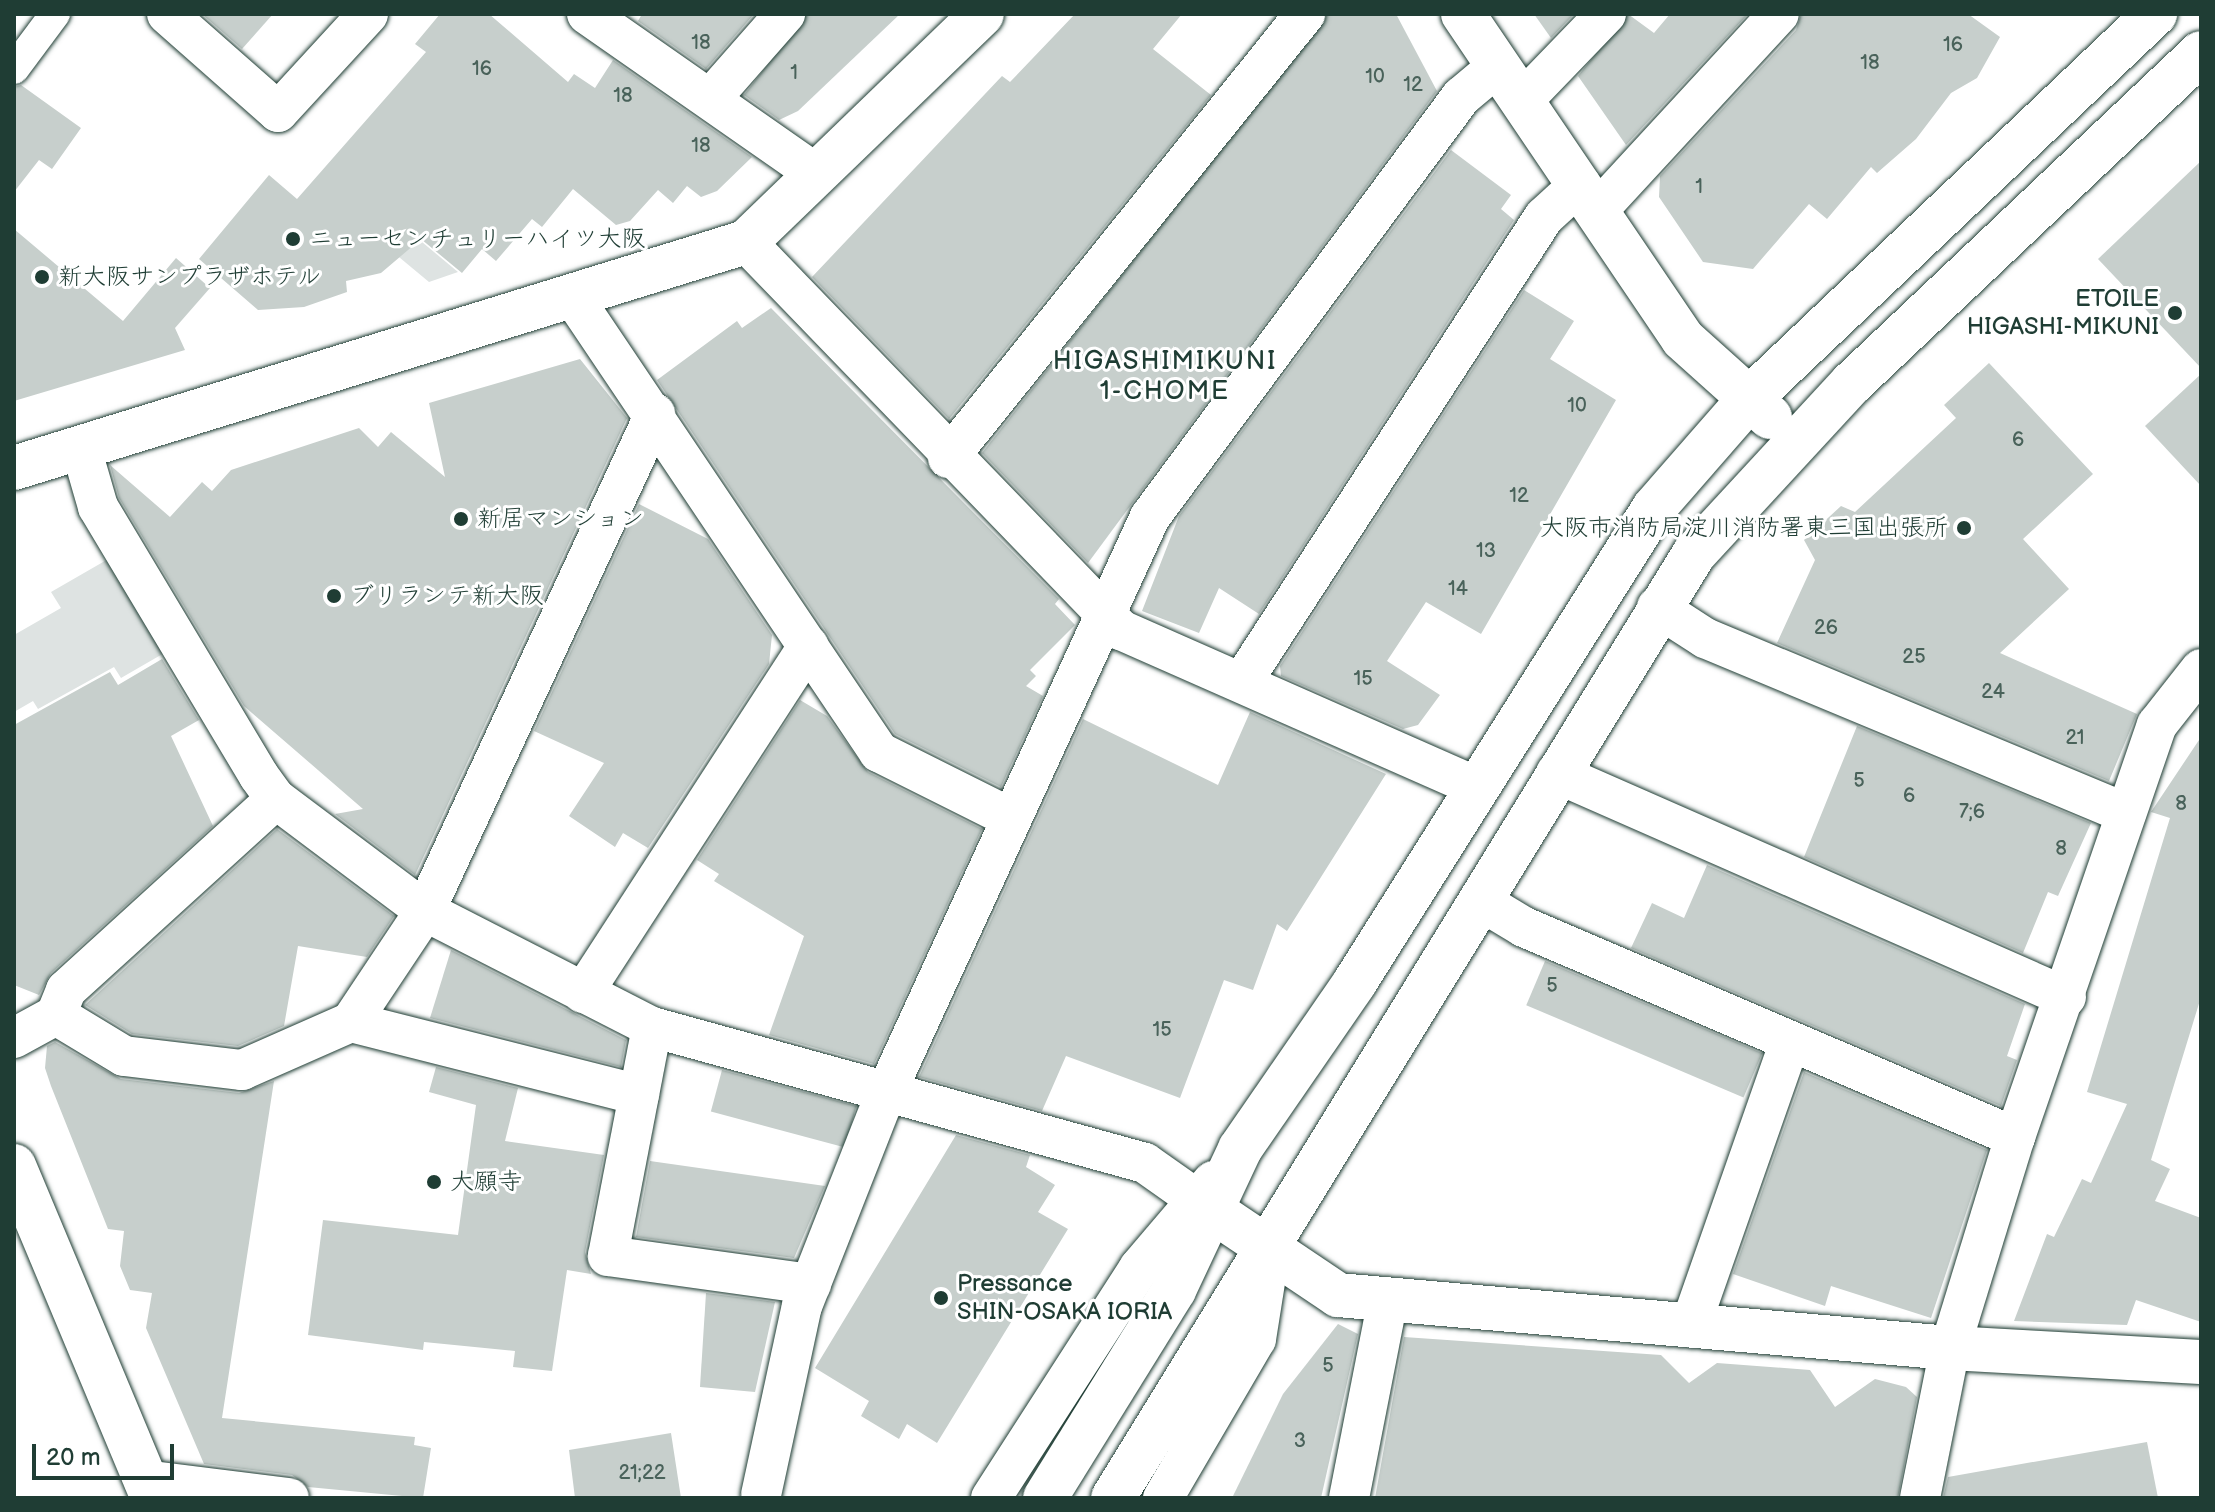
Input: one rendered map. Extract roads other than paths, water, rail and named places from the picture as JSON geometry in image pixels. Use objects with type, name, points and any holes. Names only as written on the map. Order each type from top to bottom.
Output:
[{"type":"street","points":[[14,69],[55,14]]},
{"type":"street","points":[[167,14],[278,112],[368,14]]},
{"type":"street","points":[[587,14],[712,97],[815,173]]},
{"type":"street","points":[[712,97],[785,14]]},
{"type":"street","points":[[14,468],[575,300],[746,242],[982,14]]},
{"type":"street","points":[[948,458],[1305,14]]},
{"type":"street","points":[[1463,14],[1683,339],[1795,439]]},
{"type":"street","points":[[763,1497],[811,1284],[886,1093],[1101,614],[1150,517],[1461,97],[1510,84],[1606,14]]},
{"type":"street","points":[[1242,682],[1544,217],[1589,198],[1779,14]]},
{"type":"street","points":[[1045,1498],[1174,1290],[1205,1205],[1355,982],[1473,785],[1654,508],[1749,399],[2155,14]]},
{"type":"street","points":[[1113,1498],[1270,1251],[1657,607],[1742,494],[1795,439],[2201,53]]},
{"type":"street","points":[[746,242],[948,458],[1101,614],[1121,630],[1473,785]]},
{"type":"street","points":[[575,300],[655,414],[879,752],[1009,817]]},
{"type":"street","points":[[56,1015],[124,1056],[242,1070],[351,1022],[425,911],[655,414]]},
{"type":"street","points":[[81,448],[98,507],[276,799],[425,911],[652,1027],[1145,1163],[1338,1295],[1950,1348],[2201,1362]]},
{"type":"street","points":[[1657,607],[1705,638],[2126,813]]},
{"type":"street","points":[[583,993],[808,646]]},
{"type":"street","points":[[1920,1498],[1950,1348],[2015,1137],[2066,997],[2157,725],[2201,669]]},
{"type":"street","points":[[1556,773],[2066,997]]},
{"type":"street","points":[[14,1038],[56,1015],[66,990],[276,799]]},
{"type":"street","points":[[1479,900],[1524,927],[2015,1137]]},
{"type":"street","points":[[351,1022],[639,1095]]},
{"type":"street","points":[[652,1027],[608,1256],[811,1284]]},
{"type":"street","points":[[1690,1327],[1790,1042]]},
{"type":"street","points":[[14,1166],[148,1489],[289,1498]]},
{"type":"street","points":[[991,1498],[1139,1268],[1205,1205]]},
{"type":"street","points":[[1163,1498],[1256,1339],[1270,1251]]},
{"type":"street","points":[[1349,1498],[1388,1300]]},
{"type":"place","name":"ニューセンチュリーハイツ大阪","points":[[293,239]]},
{"type":"place","name":"新大阪サンプラザホテル","points":[[42,277]]},
{"type":"place","name":"ETOILE HIGASHI-MIKUNI","points":[[2175,313]]},
{"type":"place","name":"新居マンション","points":[[461,519]]},
{"type":"place","name":"大阪市消防局淀川消防署東三国出張所","points":[[1964,528]]},
{"type":"place","name":"ブリランテ新大阪","points":[[334,596]]},
{"type":"place","name":"大願寺","points":[[434,1182]]},
{"type":"place","name":"Pressance SHIN-OSAKA IORIA","points":[[941,1298]]},
{"type":"district","name":"HIGASHIMIKUNI 1-CHOME","points":[[1165,377]]}]
